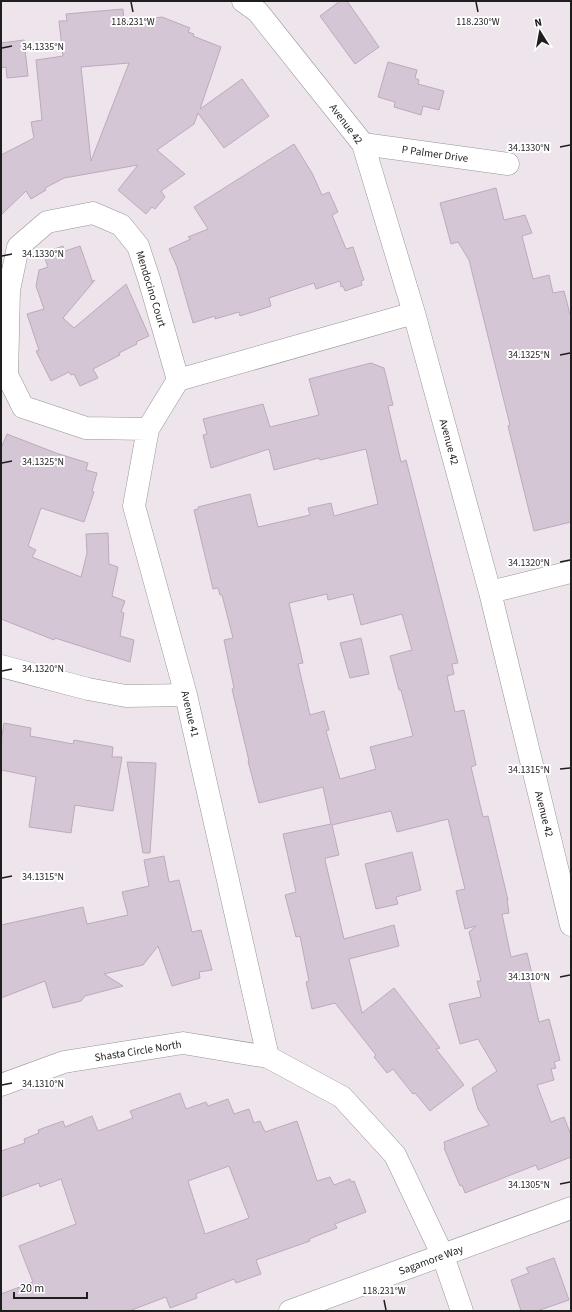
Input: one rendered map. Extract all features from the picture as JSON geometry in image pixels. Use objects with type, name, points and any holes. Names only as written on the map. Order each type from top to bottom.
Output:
[{"type":"street","name":"Avenue 42","points":[[243,1],[258,12],[363,144],[414,312],[490,592],[571,924]]},
{"type":"street","name":"P Palmer Drive","points":[[363,144],[508,164]]},
{"type":"street","name":"Mendocino Court","points":[[148,429],[86,428],[23,407],[7,375],[9,290],[18,247],[47,222],[93,213],[121,225],[138,246],[178,380]]},
{"type":"street","points":[[178,380],[414,312]]},
{"type":"street","name":"Avenue 41","points":[[178,380],[148,429],[134,506],[186,694],[268,1057]]},
{"type":"street","points":[[490,592],[571,572]]},
{"type":"street","points":[[1,666],[88,689],[126,696],[186,694]]},
{"type":"street","name":"Shasta Circle North","points":[[1,1085],[64,1062],[183,1043],[268,1057],[342,1097],[395,1155],[443,1256],[462,1311]]},
{"type":"street","name":"Sagamore Way","points":[[290,1311],[571,1208]]},
{"type":"building","points":[[340,1],[347,1],[379,47],[355,64],[320,16]]},
{"type":"building","points":[[123,9],[124,22],[162,17],[190,28],[188,32],[194,34],[193,36],[221,47],[200,109],[242,79],[269,116],[224,148],[198,113],[194,124],[157,150],[185,174],[161,191],[165,197],[155,209],[152,207],[146,214],[118,190],[138,165],[64,178],[45,188],[46,190],[31,199],[26,191],[1,215],[1,155],[34,138],[31,122],[42,120],[36,60],[63,56],[59,21],[67,21],[66,14]],"holes":[[[129,63],[91,161],[81,67]]]},
{"type":"building","points":[[24,40],[28,76],[7,78],[6,67],[1,68],[1,43]]},
{"type":"building","points":[[388,62],[417,70],[415,78],[419,80],[418,84],[444,91],[439,110],[423,106],[421,115],[394,107],[395,102],[378,97]]},
{"type":"building","points":[[294,144],[312,173],[322,195],[329,192],[338,212],[332,215],[346,249],[353,247],[364,280],[361,281],[362,285],[345,291],[343,286],[341,287],[340,281],[316,289],[314,283],[269,298],[271,306],[262,309],[240,316],[239,312],[215,319],[215,316],[193,323],[177,267],[169,249],[191,239],[188,237],[208,229],[194,207]]},
{"type":"building","points":[[496,188],[504,220],[525,215],[532,233],[522,236],[533,279],[549,275],[553,293],[564,291],[571,318],[571,522],[534,531],[508,426],[510,425],[469,260],[458,242],[451,244],[440,203]]},
{"type":"building","points":[[63,246],[65,251],[80,246],[92,280],[91,282],[95,280],[63,318],[74,328],[126,284],[149,336],[119,353],[120,355],[93,369],[98,378],[80,386],[74,374],[71,375],[69,372],[51,381],[36,351],[39,350],[27,314],[44,309],[36,286],[39,270],[48,267],[43,253]]},
{"type":"building","points":[[371,363],[384,368],[393,405],[388,406],[401,462],[406,460],[458,663],[452,664],[454,674],[447,676],[455,712],[464,710],[476,765],[471,767],[483,817],[488,816],[508,900],[509,913],[502,914],[511,957],[527,953],[532,974],[528,975],[539,1022],[549,1019],[560,1060],[554,1062],[556,1068],[551,1069],[554,1080],[537,1085],[551,1122],[564,1117],[571,1135],[571,1157],[538,1170],[536,1165],[465,1193],[462,1185],[460,1186],[444,1148],[444,1142],[489,1125],[478,1109],[472,1088],[497,1071],[478,1039],[460,1044],[449,1004],[481,997],[477,981],[481,981],[469,932],[476,926],[465,929],[456,891],[465,889],[448,819],[397,832],[391,811],[332,825],[339,855],[326,858],[325,860],[344,939],[394,925],[399,946],[349,959],[362,1013],[394,988],[440,1048],[436,1049],[464,1085],[430,1111],[415,1093],[413,1094],[393,1069],[387,1073],[374,1057],[376,1055],[335,1003],[312,1009],[306,982],[309,981],[300,936],[296,937],[285,895],[296,892],[283,834],[331,824],[323,787],[259,803],[232,689],[234,688],[224,640],[233,638],[222,595],[220,595],[218,588],[213,589],[194,510],[198,509],[198,507],[250,494],[258,527],[310,515],[308,508],[331,503],[334,516],[378,504],[366,449],[320,460],[319,458],[274,470],[269,449],[211,468],[203,435],[207,434],[203,419],[263,404],[270,427],[319,415],[309,379]],"holes":[[[327,594],[328,600],[353,594],[361,625],[402,614],[412,650],[390,656],[413,736],[370,747],[376,769],[340,779],[326,731],[329,730],[324,711],[310,715],[298,664],[303,663],[289,603]]]},
{"type":"building","points":[[7,434],[56,453],[88,463],[86,470],[97,473],[92,491],[94,492],[84,522],[41,508],[28,546],[36,550],[32,557],[81,577],[87,553],[86,534],[108,533],[109,564],[118,567],[112,596],[125,601],[121,612],[124,613],[120,636],[134,640],[130,662],[55,638],[54,640],[1,619],[1,448]]},
{"type":"building","points":[[361,638],[369,674],[350,678],[340,643]]},
{"type":"building","points":[[4,723],[31,728],[30,736],[73,744],[74,740],[113,747],[112,757],[122,757],[113,811],[75,805],[71,833],[29,827],[36,777],[1,770],[1,742]]},
{"type":"building","points":[[127,762],[156,763],[150,853],[143,853]]},
{"type":"building","points":[[412,852],[421,890],[396,897],[398,904],[376,909],[365,864]]},
{"type":"building","points":[[164,856],[169,882],[179,880],[192,932],[201,930],[212,970],[199,972],[200,978],[172,986],[158,946],[143,965],[104,974],[123,986],[85,996],[81,1001],[53,1008],[45,981],[1,998],[1,925],[83,907],[87,924],[128,915],[122,892],[149,886],[144,860]]},
{"type":"building","points":[[180,1093],[186,1109],[206,1102],[208,1106],[228,1099],[234,1114],[249,1109],[254,1123],[260,1121],[265,1132],[297,1121],[317,1181],[330,1177],[334,1185],[350,1179],[351,1182],[354,1181],[366,1212],[335,1224],[337,1228],[309,1239],[310,1241],[256,1260],[261,1274],[236,1283],[234,1279],[196,1294],[197,1298],[170,1308],[166,1297],[129,1311],[1,1311],[1,1294],[33,1282],[19,1246],[76,1224],[61,1179],[40,1187],[39,1183],[1,1197],[1,1151],[25,1143],[24,1139],[39,1133],[38,1130],[63,1121],[65,1127],[92,1116],[98,1131],[133,1118],[130,1111]],"holes":[[[229,1166],[249,1218],[205,1234],[188,1181]]]},
{"type":"building","points":[[554,1258],[569,1300],[537,1311],[521,1311],[511,1280],[529,1273],[526,1268]]}]
